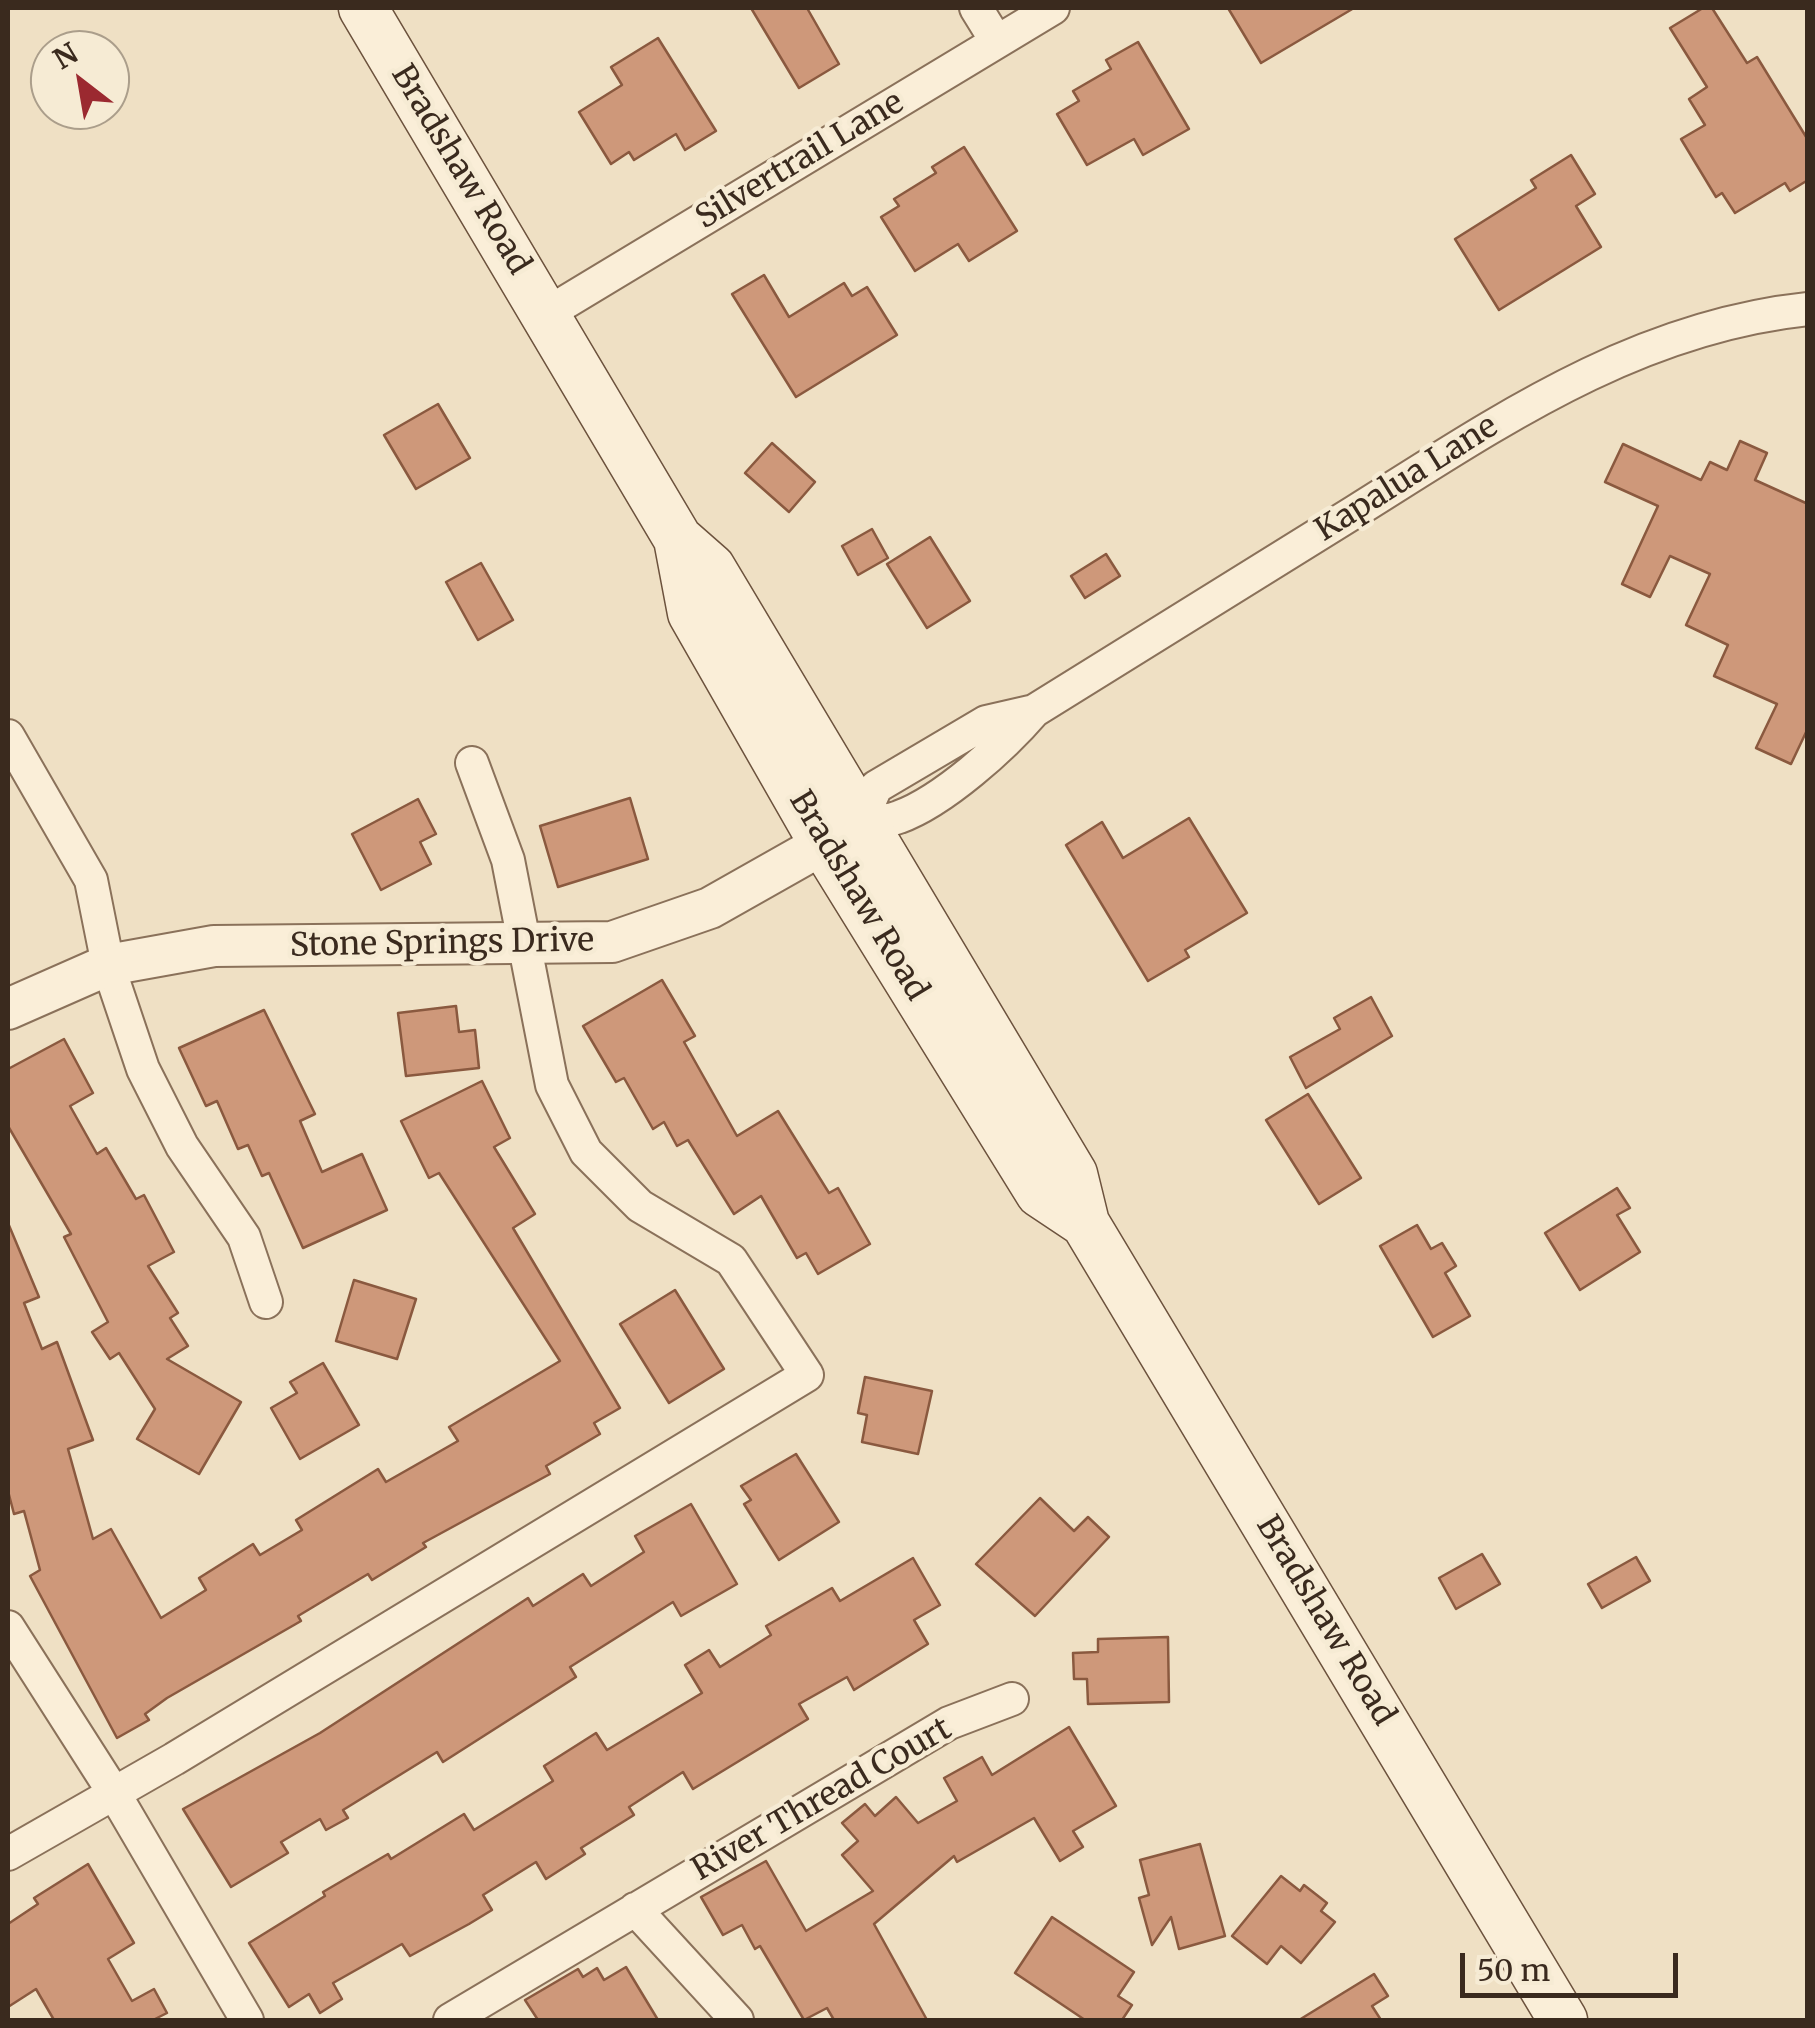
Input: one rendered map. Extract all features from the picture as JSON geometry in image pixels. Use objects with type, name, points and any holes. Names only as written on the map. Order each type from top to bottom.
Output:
[{"type":"main road","name":"Bradshaw Road","points":[[363,8],[678,538],[711,568],[842,834],[1074,1174],[1086,1222],[1564,2020]]},
{"type":"street","points":[[976,8],[997,42]]},
{"type":"street","name":"Silvertrail Lane","points":[[546,314],[1053,8]]},
{"type":"street","name":"Kapalua Lane","points":[[842,834],[876,787],[986,722],[1034,712],[1536,398],[1658,342],[1710,327],[1808,309]]},
{"type":"street","points":[[8,736],[91,880],[108,965],[143,1069],[182,1146],[244,1237],[266,1302]]},
{"type":"street","points":[[8,1854],[807,1376],[731,1260],[640,1206],[586,1152],[552,1085],[508,860],[472,763]]},
{"type":"street","name":"Stone Springs Drive","points":[[8,1009],[108,965],[214,946],[612,942],[710,908],[842,834]]},
{"type":"street","points":[[8,1627],[114,1793],[247,2020]]},
{"type":"street","name":"River Thread Court","points":[[450,2020],[949,1723],[1012,1698]]},
{"type":"street","points":[[635,1910],[737,2020]]},
{"type":"building","points":[[751,8],[807,8],[839,64],[799,88]]},
{"type":"building","points":[[1228,8],[1354,8],[1261,63]]},
{"type":"building","points":[[1703,8],[1712,8],[1747,63],[1757,57],[1808,140],[1808,180],[1790,191],[1785,183],[1735,213],[1722,193],[1716,197],[1681,139],[1705,125],[1689,99],[1707,87],[1670,28]]},
{"type":"building","points":[[658,38],[716,131],[685,150],[676,134],[634,160],[629,152],[611,164],[579,112],[622,85],[611,67]]},
{"type":"building","points":[[1138,42],[1189,129],[1143,155],[1134,139],[1087,165],[1057,114],[1079,101],[1073,91],[1111,69],[1106,60]]},
{"type":"building","points":[[964,147],[1017,231],[969,261],[958,244],[915,271],[881,217],[899,206],[894,199],[936,173],[932,167]]},
{"type":"building","points":[[1571,155],[1595,194],[1576,206],[1601,247],[1499,310],[1455,239],[1536,188],[1531,180]]},
{"type":"building","points":[[764,275],[789,317],[844,283],[852,296],[867,287],[897,335],[796,397],[732,294]]},
{"type":"building","points":[[438,404],[470,458],[416,489],[384,435]]},
{"type":"building","points":[[1740,441],[1767,453],[1755,480],[1808,504],[1808,728],[1791,764],[1756,748],[1777,704],[1714,676],[1728,645],[1686,625],[1710,574],[1670,556],[1650,597],[1622,584],[1658,506],[1605,482],[1623,444],[1701,480],[1710,462],[1727,470]]},
{"type":"building","points":[[772,443],[815,482],[789,512],[745,473]]},
{"type":"building","points":[[872,529],[888,558],[858,575],[842,546]]},
{"type":"building","points":[[930,537],[970,601],[927,628],[887,564]]},
{"type":"building","points":[[1106,554],[1120,576],[1085,598],[1071,576]]},
{"type":"building","points":[[481,563],[513,620],[478,640],[446,582]]},
{"type":"building","points":[[630,798],[648,859],[558,887],[540,826]]},
{"type":"building","points":[[418,799],[436,834],[420,842],[431,864],[381,890],[352,834]]},
{"type":"building","points":[[1189,818],[1247,913],[1185,950],[1189,957],[1148,981],[1066,845],[1102,822],[1123,858]]},
{"type":"building","points":[[662,980],[695,1036],[684,1042],[737,1136],[778,1111],[829,1193],[838,1188],[870,1244],[818,1274],[806,1253],[797,1258],[761,1196],[734,1214],[688,1140],[677,1146],[664,1122],[653,1129],[624,1078],[616,1082],[583,1026]]},
{"type":"building","points":[[1371,997],[1392,1036],[1306,1088],[1290,1057],[1340,1029],[1334,1018]]},
{"type":"building","points":[[456,1006],[459,1032],[475,1030],[479,1068],[406,1076],[398,1013]]},
{"type":"building","points":[[264,1010],[315,1114],[300,1121],[322,1172],[362,1154],[387,1210],[303,1248],[269,1173],[262,1176],[248,1145],[238,1149],[217,1101],[206,1106],[179,1048]]},
{"type":"building","points":[[64,1039],[93,1093],[70,1106],[97,1154],[106,1148],[136,1199],[144,1195],[174,1252],[148,1266],[178,1313],[170,1318],[188,1346],[167,1359],[241,1402],[199,1474],[137,1439],[155,1409],[119,1353],[110,1359],[92,1332],[108,1322],[64,1237],[71,1234],[8,1126],[8,1069]]},
{"type":"building","points":[[482,1081],[510,1138],[494,1147],[535,1214],[513,1228],[620,1408],[594,1423],[600,1434],[546,1466],[550,1474],[423,1543],[426,1547],[372,1580],[368,1574],[298,1616],[301,1621],[167,1698],[145,1714],[149,1720],[117,1738],[30,1576],[40,1570],[24,1511],[14,1514],[8,1491],[8,1223],[39,1297],[24,1303],[42,1349],[57,1342],[93,1440],[68,1449],[93,1539],[111,1529],[161,1618],[206,1590],[199,1578],[253,1544],[260,1555],[302,1530],[296,1520],[378,1469],[386,1482],[458,1441],[449,1427],[560,1361],[439,1173],[429,1178],[401,1121]]},
{"type":"building","points":[[1308,1094],[1361,1178],[1319,1204],[1266,1120]]},
{"type":"building","points":[[1617,1188],[1630,1208],[1617,1215],[1640,1252],[1580,1290],[1545,1233]]},
{"type":"building","points":[[1417,1225],[1431,1249],[1442,1243],[1456,1266],[1445,1273],[1470,1316],[1433,1337],[1380,1246]]},
{"type":"building","points":[[354,1280],[416,1299],[397,1359],[336,1341]]},
{"type":"building","points":[[675,1290],[724,1369],[669,1403],[620,1324]]},
{"type":"building","points":[[323,1363],[359,1425],[300,1459],[271,1408],[297,1393],[290,1382]]},
{"type":"building","points":[[865,1377],[932,1391],[918,1454],[862,1442],[867,1415],[858,1413]]},
{"type":"building","points":[[796,1454],[839,1522],[779,1560],[744,1504],[751,1500],[741,1486]]},
{"type":"building","points":[[1040,1498],[1074,1531],[1088,1517],[1109,1537],[1035,1616],[976,1564]]},
{"type":"building","points":[[691,1504],[737,1584],[681,1616],[673,1602],[570,1667],[576,1677],[443,1762],[437,1752],[343,1810],[348,1818],[326,1830],[320,1819],[281,1842],[288,1853],[231,1887],[183,1809],[320,1733],[528,1598],[533,1606],[583,1574],[591,1586],[644,1552],[635,1536]]},
{"type":"building","points":[[1482,1554],[1500,1584],[1456,1609],[1439,1578]]},
{"type":"building","points":[[1636,1557],[1650,1581],[1602,1608],[1588,1584]]},
{"type":"building","points":[[913,1558],[940,1605],[914,1620],[928,1644],[854,1690],[847,1677],[799,1704],[808,1719],[693,1789],[683,1772],[629,1807],[634,1815],[581,1848],[585,1854],[546,1879],[536,1862],[483,1895],[492,1910],[469,1924],[410,1956],[402,1944],[333,1983],[342,1999],[320,2013],[309,1994],[289,2007],[249,1943],[325,1896],[323,1892],[388,1854],[391,1859],[464,1814],[474,1830],[553,1781],[544,1766],[596,1733],[607,1750],[702,1693],[685,1665],[709,1650],[720,1667],[771,1635],[766,1626],[832,1588],[840,1601]]},
{"type":"building","points":[[1168,1637],[1169,1702],[1088,1704],[1087,1679],[1074,1679],[1073,1653],[1098,1652],[1098,1639]]},
{"type":"building","points":[[1069,1727],[1116,1806],[1073,1831],[1083,1847],[1060,1861],[1034,1818],[957,1862],[954,1856],[874,1924],[927,2020],[834,2020],[827,2008],[804,2020],[760,1946],[755,1949],[742,1925],[723,1935],[701,1897],[766,1861],[806,1931],[873,1891],[842,1855],[858,1841],[842,1823],[865,1804],[875,1816],[896,1797],[918,1823],[957,1801],[944,1778],[982,1757],[992,1775]]},
{"type":"building","points":[[1200,1844],[1225,1936],[1179,1949],[1171,1917],[1152,1945],[1139,1898],[1149,1895],[1140,1860]]},
{"type":"building","points":[[88,1864],[134,1943],[108,1959],[132,2001],[154,1989],[167,2013],[153,2020],[54,2020],[36,1989],[8,2007],[8,1924],[38,1904],[34,1898]]},
{"type":"building","points":[[1281,1876],[1300,1891],[1304,1885],[1327,1903],[1321,1911],[1335,1922],[1301,1963],[1281,1946],[1267,1964],[1232,1936]]},
{"type":"building","points":[[1052,1917],[1134,1972],[1118,1996],[1132,2005],[1122,2020],[1085,2020],[1015,1973]]},
{"type":"building","points":[[626,1967],[658,2020],[538,2020],[525,2000],[578,1969],[583,1977],[597,1968],[604,1980]]},
{"type":"building","points":[[1374,1974],[1388,1996],[1372,2006],[1381,2020],[1299,2020]]}]
